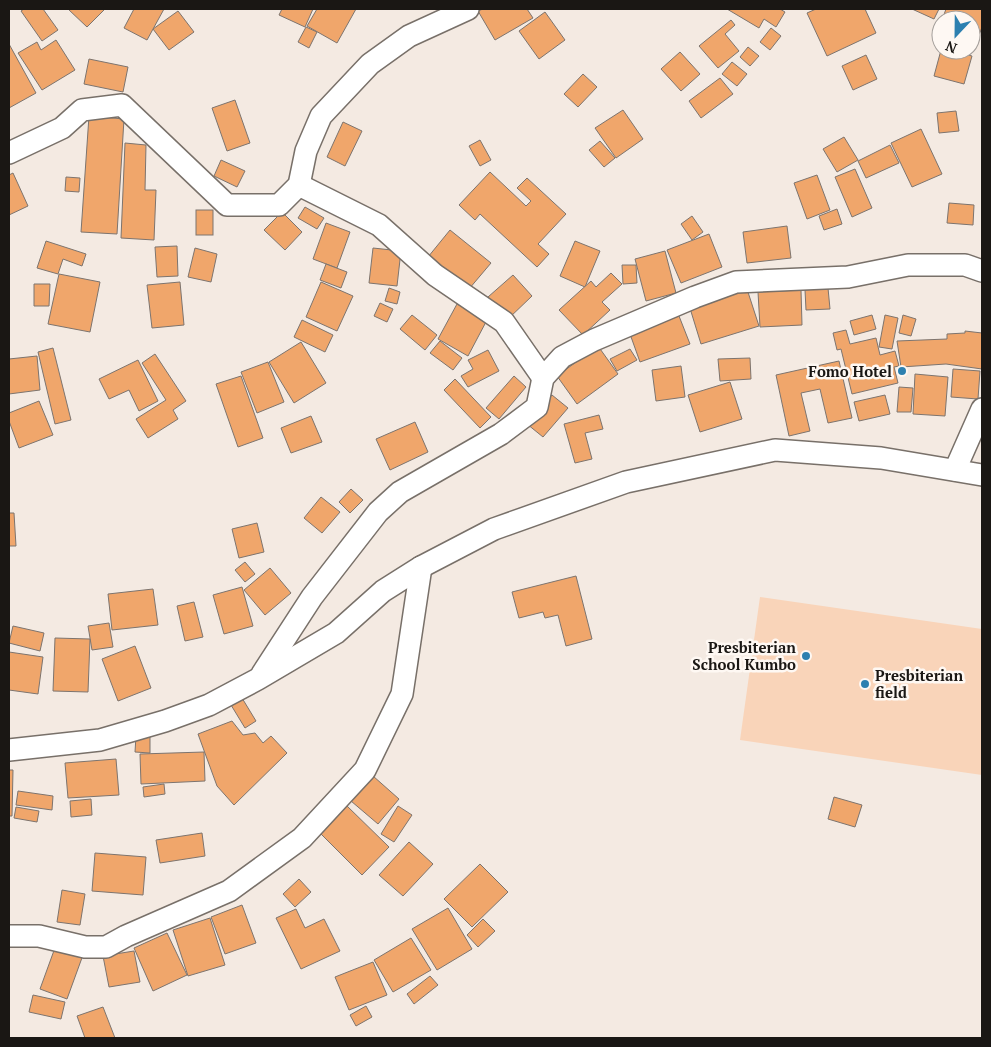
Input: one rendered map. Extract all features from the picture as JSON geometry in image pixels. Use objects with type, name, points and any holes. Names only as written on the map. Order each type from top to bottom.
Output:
[{"type":"street","points":[[9,153],[62,128],[82,110],[122,105],[227,205],[279,205],[300,185],[306,151],[320,116],[370,64],[409,36],[468,9]]},
{"type":"street","points":[[300,185],[380,225],[435,275],[504,322],[542,378]]},
{"type":"street","points":[[258,679],[312,597],[378,512],[400,492],[501,434],[537,407],[542,378],[562,357],[594,340],[695,297],[736,282],[848,278],[908,265],[966,265],[982,271]]},
{"type":"street","points":[[955,470],[982,409]]},
{"type":"street","points":[[15,746],[100,740],[165,721],[209,705],[258,679],[336,633],[383,591],[421,567],[494,529],[626,482],[775,450],[881,458],[982,475]]},
{"type":"street","points":[[9,936],[39,936],[85,947],[106,947],[126,936],[229,891],[302,838],[365,770],[402,694],[421,567]]},
{"type":"shaded area","name":"Presbiterian field","points":[[760,597],[982,629],[982,775],[740,740]]},
{"type":"building","points":[[24,9],[43,9],[58,30],[42,41],[21,11]]},
{"type":"building","points":[[68,9],[103,9],[104,10],[87,27]]},
{"type":"building","points":[[134,9],[164,9],[147,40],[124,28]]},
{"type":"building","points":[[282,9],[313,9],[305,27],[279,15]]},
{"type":"building","points":[[317,9],[356,9],[337,43],[307,26]]},
{"type":"building","points":[[483,9],[527,9],[533,18],[495,40],[478,11]]},
{"type":"building","points":[[727,9],[780,9],[785,12],[776,27],[764,19],[759,28]]},
{"type":"building","points":[[816,9],[865,9],[876,33],[827,56],[807,13]]},
{"type":"building","points":[[912,9],[939,9],[931,10],[931,18]]},
{"type":"building","points":[[982,9],[981,30],[981,10],[946,10]]},
{"type":"building","points":[[178,11],[194,32],[169,50],[153,29]]},
{"type":"building","points":[[545,12],[565,40],[539,59],[519,31]]},
{"type":"building","points":[[731,20],[735,25],[725,34],[739,51],[718,68],[699,46]]},
{"type":"building","points":[[306,27],[317,32],[309,48],[298,42]]},
{"type":"building","points":[[771,28],[781,36],[770,50],[760,42]]},
{"type":"building","points":[[56,40],[75,70],[42,90],[18,53],[37,42],[41,50]]},
{"type":"building","points":[[9,44],[36,93],[9,108]]},
{"type":"building","points":[[748,47],[759,56],[750,66],[740,57]]},
{"type":"building","points":[[680,52],[700,74],[681,91],[661,69]]},
{"type":"building","points":[[866,55],[877,79],[853,90],[842,66]]},
{"type":"building","points":[[89,59],[128,67],[123,92],[84,84]]},
{"type":"building","points":[[938,60],[971,60],[964,84],[934,76]]},
{"type":"building","points":[[732,62],[747,74],[737,86],[722,74]]},
{"type":"building","points":[[583,74],[597,87],[578,107],[564,94]]},
{"type":"building","points":[[720,78],[733,94],[701,118],[689,101]]},
{"type":"building","points":[[235,100],[250,143],[227,151],[212,108]]},
{"type":"building","points":[[623,110],[643,139],[616,158],[595,128]]},
{"type":"building","points":[[956,111],[959,131],[939,133],[937,113]]},
{"type":"building","points":[[89,116],[124,119],[117,234],[81,232]]},
{"type":"building","points":[[343,122],[362,131],[345,166],[327,157]]},
{"type":"building","points":[[921,129],[942,174],[912,187],[891,143]]},
{"type":"building","points":[[844,137],[858,160],[837,172],[823,149]]},
{"type":"building","points":[[480,140],[491,160],[480,166],[469,146]]},
{"type":"building","points":[[600,141],[615,158],[604,167],[589,150]]},
{"type":"building","points":[[125,143],[146,145],[145,190],[156,190],[154,240],[121,238]]},
{"type":"building","points":[[890,145],[899,163],[866,178],[858,161]]},
{"type":"building","points":[[221,160],[245,171],[237,187],[214,176]]},
{"type":"building","points":[[855,169],[872,208],[852,217],[835,177]]},
{"type":"building","points":[[490,172],[526,206],[531,201],[517,188],[527,178],[566,214],[538,244],[549,254],[537,267],[480,214],[475,220],[459,205]]},
{"type":"building","points":[[13,173],[28,206],[9,215],[9,175]]},
{"type":"building","points":[[817,175],[830,210],[807,219],[794,183]]},
{"type":"building","points":[[66,177],[80,178],[79,192],[65,191]]},
{"type":"building","points":[[949,203],[974,205],[973,225],[947,223]]},
{"type":"building","points":[[305,207],[324,218],[317,229],[298,218]]},
{"type":"building","points":[[837,209],[842,224],[824,230],[819,216]]},
{"type":"building","points":[[196,210],[213,210],[213,235],[196,235]]},
{"type":"building","points":[[282,212],[302,232],[285,250],[264,230]]},
{"type":"building","points":[[692,216],[703,232],[692,240],[681,224]]},
{"type":"building","points":[[326,223],[350,232],[337,268],[313,259]]},
{"type":"building","points":[[787,226],[791,258],[747,263],[743,232]]},
{"type":"building","points":[[450,230],[491,263],[469,289],[428,257]]},
{"type":"building","points":[[709,234],[722,267],[681,283],[667,250]]},
{"type":"building","points":[[46,241],[86,254],[82,266],[63,259],[58,274],[37,268]]},
{"type":"building","points":[[575,241],[600,251],[585,287],[560,276]]},
{"type":"building","points":[[177,246],[178,276],[157,277],[155,247]]},
{"type":"building","points":[[195,248],[217,254],[211,282],[188,277]]},
{"type":"building","points":[[373,248],[401,251],[397,286],[369,283]]},
{"type":"building","points":[[665,251],[676,293],[646,301],[635,259]]},
{"type":"building","points":[[326,264],[347,272],[341,288],[320,280]]},
{"type":"building","points":[[622,265],[636,265],[637,283],[623,284]]},
{"type":"building","points":[[611,273],[622,284],[602,302],[610,310],[583,335],[559,310],[591,281],[596,287]]},
{"type":"building","points":[[59,274],[100,282],[90,332],[48,324]]},
{"type":"building","points":[[513,275],[532,296],[508,319],[488,297]]},
{"type":"building","points":[[180,282],[184,325],[152,328],[147,285]]},
{"type":"building","points":[[321,282],[353,296],[337,331],[306,317]]},
{"type":"building","points":[[34,284],[50,284],[49,306],[34,306]]},
{"type":"building","points":[[746,286],[759,326],[701,344],[689,305]]},
{"type":"building","points":[[389,288],[400,292],[397,304],[385,301]]},
{"type":"building","points":[[828,288],[830,309],[806,310],[805,290]]},
{"type":"building","points":[[801,290],[802,325],[760,327],[758,292]]},
{"type":"building","points":[[380,303],[393,309],[387,322],[374,316]]},
{"type":"building","points":[[457,304],[487,320],[468,356],[438,339]]},
{"type":"building","points":[[412,315],[437,335],[425,350],[400,329]]},
{"type":"building","points":[[872,315],[876,329],[854,335],[850,321]]},
{"type":"building","points":[[885,315],[898,318],[892,349],[879,347]]},
{"type":"building","points":[[903,315],[916,319],[911,336],[899,333]]},
{"type":"building","points":[[679,316],[690,344],[640,362],[630,334]]},
{"type":"building","points":[[302,320],[333,335],[325,352],[294,337]]},
{"type":"building","points":[[846,330],[850,344],[876,338],[880,355],[895,351],[899,366],[894,367],[898,383],[852,394],[841,349],[837,350],[833,333]]},
{"type":"building","points":[[965,331],[982,333],[982,369],[946,364],[901,367],[897,341],[947,339],[947,334],[965,333]]},
{"type":"building","points":[[440,341],[462,358],[453,370],[430,353]]},
{"type":"building","points":[[301,342],[326,383],[294,403],[269,362]]},
{"type":"building","points":[[598,346],[618,374],[577,404],[557,376]]},
{"type":"building","points":[[53,348],[71,420],[55,424],[38,352]]},
{"type":"building","points":[[630,349],[637,360],[617,371],[610,359]]},
{"type":"building","points":[[488,350],[499,371],[468,387],[461,376],[473,369],[468,360]]},
{"type":"building","points":[[155,354],[186,401],[173,410],[178,419],[148,438],[136,419],[166,400],[142,363]]},
{"type":"building","points":[[37,356],[40,390],[9,394],[9,359]]},
{"type":"building","points":[[750,358],[751,379],[720,381],[718,359]]},
{"type":"building","points":[[138,360],[158,401],[139,411],[129,390],[109,399],[99,379]]},
{"type":"building","points":[[839,361],[852,418],[828,423],[820,389],[801,393],[810,431],[789,436],[776,375]]},
{"type":"building","points":[[268,362],[284,402],[257,413],[241,372]]},
{"type":"building","points":[[681,366],[685,397],[656,401],[652,370]]},
{"type":"building","points":[[953,369],[980,371],[978,399],[951,397]]},
{"type":"building","points":[[915,374],[948,377],[945,416],[913,414]]},
{"type":"building","points":[[241,376],[263,438],[238,447],[216,384]]},
{"type":"building","points":[[514,376],[526,387],[499,419],[486,408]]},
{"type":"building","points":[[455,379],[491,417],[480,428],[444,390]]},
{"type":"building","points":[[730,382],[742,419],[700,432],[688,395]]},
{"type":"building","points":[[899,387],[913,388],[911,412],[897,412]]},
{"type":"building","points":[[552,395],[568,408],[543,437],[527,424]]},
{"type":"building","points":[[885,395],[890,414],[859,421],[854,402]]},
{"type":"building","points":[[39,401],[53,435],[19,448],[9,421],[9,413]]},
{"type":"building","points":[[599,415],[603,429],[585,433],[592,459],[575,463],[564,424]]},
{"type":"building","points":[[311,416],[322,442],[291,453],[281,428]]},
{"type":"building","points":[[415,422],[428,452],[390,470],[376,439]]},
{"type":"building","points":[[351,489],[363,500],[350,513],[339,502]]},
{"type":"building","points":[[321,497],[340,512],[322,533],[304,518]]},
{"type":"building","points":[[9,513],[14,513],[16,546],[9,546]]},
{"type":"building","points":[[257,523],[264,552],[239,558],[232,529]]},
{"type":"building","points":[[245,562],[255,574],[245,582],[235,570]]},
{"type":"building","points":[[270,568],[291,593],[265,615],[244,590]]},
{"type":"building","points":[[576,576],[592,639],[566,646],[558,615],[545,618],[543,612],[519,618],[512,592]]},
{"type":"building","points":[[242,587],[253,626],[224,634],[213,595]]},
{"type":"building","points":[[153,589],[158,625],[112,630],[108,594]]},
{"type":"building","points":[[194,602],[203,637],[185,641],[177,606]]},
{"type":"building","points":[[109,623],[113,647],[92,650],[88,626]]},
{"type":"building","points":[[13,626],[44,633],[40,651],[9,643]]},
{"type":"building","points":[[55,638],[90,639],[88,692],[53,691]]},
{"type":"building","points":[[135,646],[151,688],[118,701],[102,659]]},
{"type":"building","points":[[9,652],[43,657],[38,694],[9,690]]},
{"type":"building","points":[[242,698],[256,721],[245,728],[231,705]]},
{"type":"building","points":[[232,721],[243,735],[255,733],[263,743],[271,736],[287,753],[234,805],[217,786],[198,734]]},
{"type":"building","points":[[136,736],[150,737],[150,753],[135,752]]},
{"type":"building","points":[[204,752],[205,781],[141,784],[140,754]]},
{"type":"building","points":[[116,759],[119,795],[68,798],[65,763]]},
{"type":"building","points":[[9,770],[13,770],[12,816],[9,816]]},
{"type":"building","points":[[373,776],[399,799],[378,824],[351,801]]},
{"type":"building","points":[[164,784],[165,794],[144,797],[143,787]]},
{"type":"building","points":[[18,791],[53,796],[52,810],[16,805]]},
{"type":"building","points":[[834,797],[862,805],[855,827],[828,819]]},
{"type":"building","points":[[91,799],[92,815],[71,817],[70,801]]},
{"type":"building","points":[[346,805],[389,847],[362,875],[319,832]]},
{"type":"building","points":[[398,806],[412,815],[394,842],[381,834]]},
{"type":"building","points":[[16,807],[39,811],[37,822],[14,818]]},
{"type":"building","points":[[202,833],[205,856],[160,863],[156,840]]},
{"type":"building","points":[[409,842],[433,864],[403,896],[379,875]]},
{"type":"building","points":[[95,853],[146,857],[143,895],[92,891]]},
{"type":"building","points":[[480,864],[508,892],[472,927],[444,899]]},
{"type":"building","points":[[299,879],[311,892],[295,907],[283,894]]},
{"type":"building","points":[[62,890],[85,894],[80,925],[57,922]]},
{"type":"building","points":[[242,905],[256,943],[225,954],[211,917]]},
{"type":"building","points":[[448,908],[472,949],[437,970],[412,929]]},
{"type":"building","points":[[296,909],[305,928],[324,919],[340,951],[301,969],[276,918]]},
{"type":"building","points":[[210,918],[225,965],[188,976],[173,930]]},
{"type":"building","points":[[483,919],[495,931],[478,947],[467,935]]},
{"type":"building","points":[[167,933],[187,975],[153,991],[134,948]]},
{"type":"building","points":[[411,938],[431,970],[393,992],[374,960]]},
{"type":"building","points":[[56,945],[83,955],[67,999],[40,989]]},
{"type":"building","points":[[134,951],[140,982],[109,987],[103,956]]},
{"type":"building","points":[[373,962],[387,995],[349,1010],[335,977]]},
{"type":"building","points":[[430,976],[438,985],[414,1004],[407,994]]},
{"type":"building","points":[[33,995],[65,1002],[61,1019],[29,1012]]},
{"type":"building","points":[[366,1006],[372,1017],[356,1026],[350,1015]]},
{"type":"building","points":[[103,1007],[115,1038],[85,1038],[77,1016]]},
{"type":"place","name":"Fomo Hotel","points":[[902,371]]},
{"type":"place","name":"Presbiterian School Kumbo","points":[[806,656]]},
{"type":"place","name":"Presbiterian field","points":[[865,684]]}]
